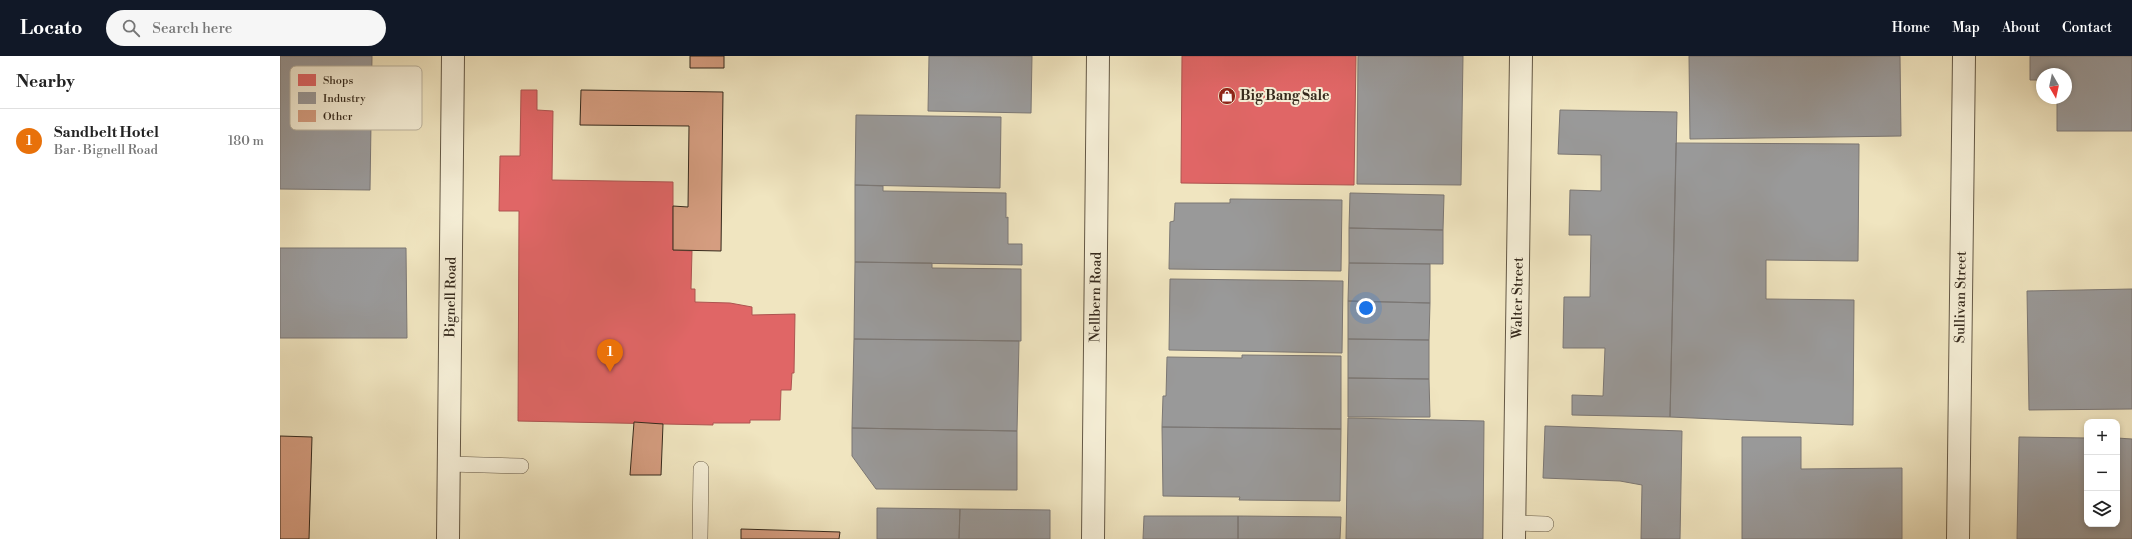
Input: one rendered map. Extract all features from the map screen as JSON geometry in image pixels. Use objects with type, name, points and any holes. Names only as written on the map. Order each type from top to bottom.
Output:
[{"type":"street","name":"Bignell Road","points":[[448,539],[453,56]]},
{"type":"street","name":"Nellbern Road","points":[[1093,539],[1098,56]]},
{"type":"street","name":"Walter Street","points":[[1514,531],[1521,56]]},
{"type":"street","name":"Sullivan Street","points":[[1958,539],[1964,56]]},
{"type":"lane","points":[[449,464],[521,466]]},
{"type":"lane","points":[[700,539],[701,469]]},
{"type":"lane","points":[[1514,531],[1546,524]]},
{"type":"building: Shops","points":[[1182,56],[1356,56],[1354,185],[1181,183]]},
{"type":"building: Shops","points":[[521,90],[537,90],[537,110],[553,111],[552,180],[673,182],[673,250],[692,251],[691,289],[695,289],[695,302],[730,303],[752,307],[752,315],[795,314],[794,373],[792,373],[791,390],[781,390],[780,420],[750,420],[750,423],[713,423],[713,425],[518,421],[519,211],[499,211],[500,156],[520,156]]},
{"type":"building: Industry","points":[[280,56],[372,56],[372,66],[290,66],[290,130],[371,130],[370,190],[280,189]]},
{"type":"building: Industry","points":[[929,56],[1032,56],[1031,113],[928,111]]},
{"type":"building: Industry","points":[[1358,56],[1463,56],[1461,185],[1357,184]]},
{"type":"building: Industry","points":[[1689,56],[1900,56],[1901,136],[1690,139]]},
{"type":"building: Industry","points":[[2030,56],[2132,56],[2132,131],[2057,131],[2057,104],[2072,104],[2072,68],[2036,68],[2036,80],[2030,80]]},
{"type":"building: Industry","points":[[1560,110],[1677,112],[1670,417],[1572,415],[1572,395],[1603,396],[1605,348],[1563,348],[1564,297],[1590,297],[1591,235],[1569,235],[1570,190],[1601,191],[1601,155],[1558,154]]},
{"type":"building: Industry","points":[[856,115],[1001,117],[1000,188],[855,185]]},
{"type":"building: Industry","points":[[1676,143],[1859,144],[1858,261],[1766,260],[1766,299],[1854,300],[1853,425],[1670,417]]},
{"type":"building: Industry","points":[[855,185],[883,186],[883,191],[1006,193],[1008,244],[1022,244],[1022,265],[855,262]]},
{"type":"building: Industry","points":[[1350,193],[1444,195],[1443,230],[1349,228]]},
{"type":"building: Industry","points":[[1230,199],[1342,200],[1341,271],[1169,269],[1170,222],[1174,221],[1175,203],[1230,203]]},
{"type":"building: Industry","points":[[1349,228],[1443,230],[1443,264],[1349,263]]},
{"type":"building: Industry","points":[[280,248],[406,248],[407,338],[280,338]]},
{"type":"building: Industry","points":[[855,262],[932,263],[932,268],[1021,269],[1021,341],[854,339]]},
{"type":"building: Industry","points":[[1349,263],[1430,264],[1430,303],[1348,301]]},
{"type":"building: Industry","points":[[1170,279],[1343,281],[1342,353],[1169,350]]},
{"type":"building: Industry","points":[[2132,289],[2132,409],[2029,410],[2027,291]]},
{"type":"building: Industry","points":[[1348,301],[1430,303],[1429,340],[1348,339]]},
{"type":"building: Industry","points":[[854,339],[1019,341],[1017,431],[852,428]]},
{"type":"building: Industry","points":[[1348,339],[1429,340],[1429,379],[1348,378]]},
{"type":"building: Industry","points":[[1242,355],[1341,356],[1341,429],[1162,427],[1163,396],[1166,396],[1167,357],[1242,358]]},
{"type":"building: Industry","points":[[1348,378],[1429,379],[1430,417],[1348,417]]},
{"type":"building: Industry","points":[[1348,418],[1484,421],[1483,539],[1346,539]]},
{"type":"building: Industry","points":[[1545,426],[1682,431],[1680,539],[1641,539],[1642,485],[1620,481],[1543,478]]},
{"type":"building: Industry","points":[[1162,427],[1341,429],[1340,501],[1239,500],[1240,497],[1163,496]]},
{"type":"building: Industry","points":[[852,428],[1017,431],[1017,490],[876,489],[852,456]]},
{"type":"building: Industry","points":[[1742,437],[1801,437],[1801,469],[1902,468],[1902,539],[1742,539]]},
{"type":"building: Industry","points":[[2019,437],[2084,438],[2084,527],[2120,527],[2120,438],[2132,439],[2132,539],[2017,539]]},
{"type":"building: Industry","points":[[877,508],[960,509],[959,539],[877,539]]},
{"type":"building: Industry","points":[[960,509],[1050,510],[1050,539],[959,539]]},
{"type":"building: Industry","points":[[1144,516],[1238,516],[1238,539],[1143,539]]},
{"type":"building: Industry","points":[[1238,516],[1341,517],[1340,539],[1238,539]]},
{"type":"building: Other","points":[[690,56],[724,56],[724,68],[690,68]]},
{"type":"building: Other","points":[[581,90],[723,92],[721,251],[673,250],[673,206],[688,207],[689,126],[580,125]]},
{"type":"building: Other","points":[[634,422],[663,424],[661,475],[630,475]]},
{"type":"building: Other","points":[[280,436],[312,437],[309,539],[280,539]]},
{"type":"building: Other","points":[[741,529],[840,532],[839,539],[741,539]]},
{"type":"place","name":"Big Bang Sale","points":[[1227,96]]},
{"type":"place","name":"Sandbelt Hotel","points":[[610,372]]}]
